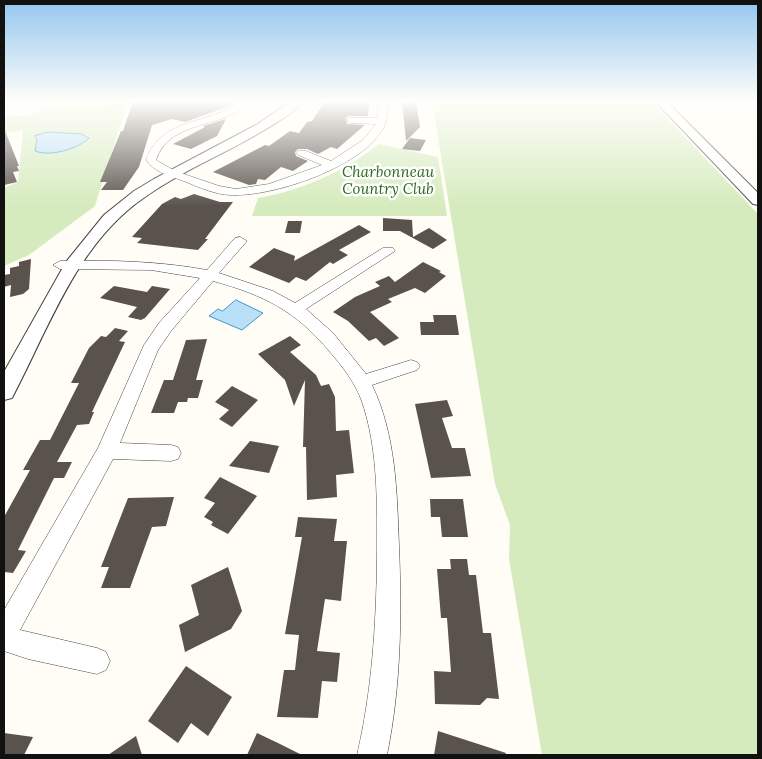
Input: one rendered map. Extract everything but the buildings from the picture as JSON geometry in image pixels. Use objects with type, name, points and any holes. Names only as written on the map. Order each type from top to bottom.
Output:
[{"type":"street","points":[[167,136],[156,146],[151,160],[169,172],[220,190],[246,192],[263,190],[296,180],[350,154],[372,136]]},
{"type":"street","points":[[4,367],[66,265],[89,239],[124,205],[169,172],[232,136]]},
{"type":"street","points":[[169,172],[241,136]]},
{"type":"street","points":[[695,136],[758,201]]},
{"type":"street","points":[[302,153],[330,164]]},
{"type":"street","points":[[4,634],[107,451],[150,349],[165,327],[240,241]]},
{"type":"street","points":[[296,309],[388,251]]},
{"type":"street","points":[[66,265],[128,263],[180,269],[210,275],[247,286],[296,309],[321,331],[361,382],[377,426],[385,476],[388,514],[389,607],[386,663],[379,725],[372,755]]},
{"type":"street","points":[[4,392],[66,265]]},
{"type":"street","points":[[361,382],[411,366]]},
{"type":"street","points":[[107,451],[170,453]]},
{"type":"street","points":[[4,638],[28,646],[97,661]]},
{"type":"green space","points":[[22,136],[117,136],[95,206],[29,255],[4,266],[4,188],[18,182]]},
{"type":"green space","points":[[438,136],[685,136],[758,214],[758,755],[542,755],[509,559],[510,525],[495,484]]},
{"type":"green space","name":"Charbonneau Country Club","points":[[379,144],[438,157],[447,216],[252,216],[258,198],[306,185],[322,178],[352,163]]},
{"type":"water","points":[[35,136],[89,138],[71,149],[48,153],[35,151],[37,140]]},
{"type":"water","points":[[236,300],[263,313],[242,330],[209,316],[218,309],[222,311]]}]
